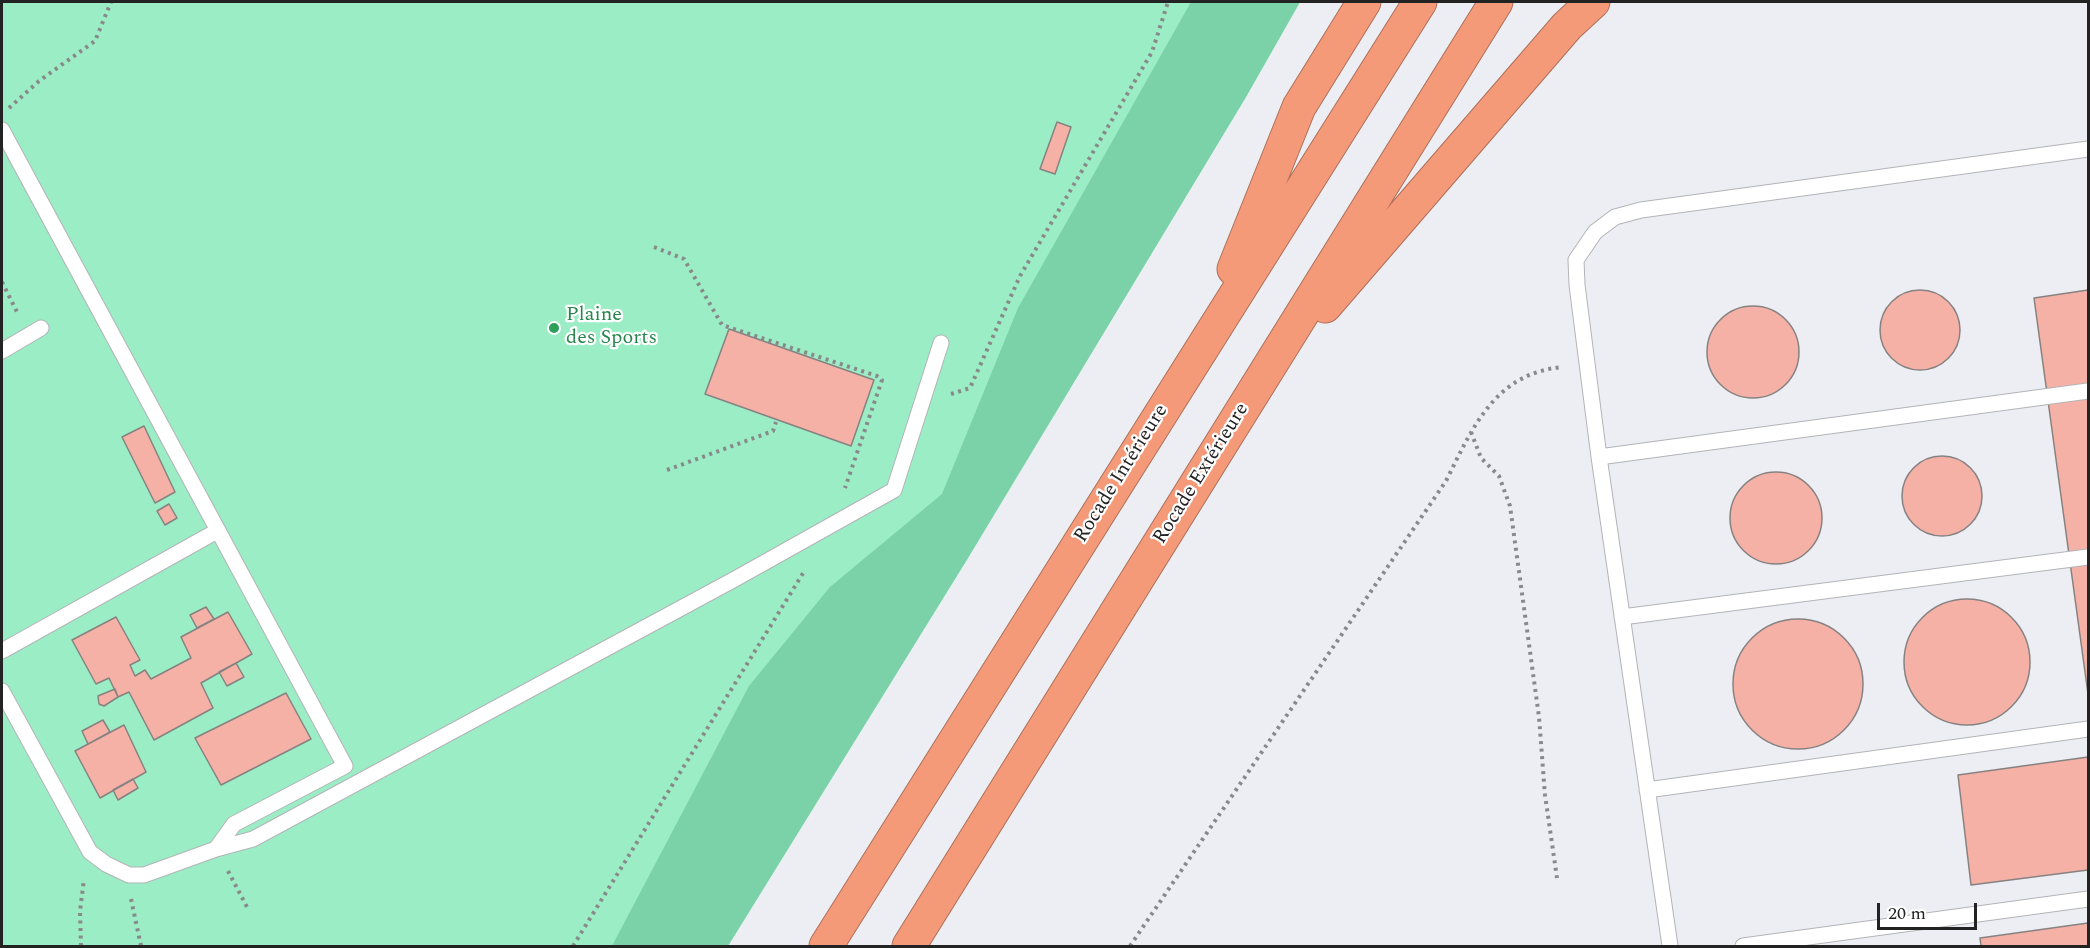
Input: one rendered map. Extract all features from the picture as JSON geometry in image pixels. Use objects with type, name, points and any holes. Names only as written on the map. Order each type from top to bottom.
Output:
[{"type":"highway","points":[[1205,341],[1299,107],[1364,2]]},
{"type":"highway","name":"Rocade Intérieure","points":[[826,946],[1420,2]]},
{"type":"highway","name":"Rocade Extérieure","points":[[909,946],[1496,2]]},
{"type":"highway","points":[[1257,384],[1567,26],[1593,2]]},
{"type":"lane","points":[[2,130],[345,766],[234,824],[216,849]]},
{"type":"lane","points":[[1670,946],[1599,457],[1577,285],[1576,260],[1595,232],[1615,218],[1641,210],[2088,149]]},
{"type":"lane","points":[[2,351],[35,332]]},
{"type":"lane","points":[[2,691],[90,852],[106,864],[129,875],[144,875],[216,849],[253,839],[894,490],[940,343]]},
{"type":"lane","points":[[1599,457],[2088,391]]},
{"type":"lane","points":[[2,651],[217,531]]},
{"type":"lane","points":[[1622,617],[2088,557]]},
{"type":"lane","points":[[1647,790],[2088,729]]},
{"type":"lane","points":[[1743,946],[2088,899]]},
{"type":"path","points":[[2,115],[39,81],[95,41],[111,2]]},
{"type":"path","points":[[921,405],[970,388],[1020,276],[1152,52],[1168,2]]},
{"type":"path","points":[[573,946],[833,525],[882,380],[877,376],[826,358],[722,325],[684,259],[654,247]]},
{"type":"path","points":[[2,282],[35,332]]},
{"type":"path","points":[[1130,946],[1446,481],[1471,431],[1498,395],[1520,378],[1547,368],[1587,364]]},
{"type":"path","points":[[667,470],[773,431],[776,422]]},
{"type":"path","points":[[1471,431],[1481,458],[1498,476],[1510,506],[1539,717],[1545,795],[1557,878]]},
{"type":"path","points":[[216,849],[247,907]]},
{"type":"path","points":[[81,946],[80,911],[90,852]]},
{"type":"path","points":[[129,875],[129,891],[141,946]]},
{"type":"green space","name":"Plaine des Sports","points":[[2,2],[1300,2],[1246,97],[968,558],[728,946],[2,946]]},
{"type":"green space","points":[[1191,2],[1300,2],[1246,97],[968,558],[728,946],[612,946],[749,686],[830,587],[942,494],[1018,308]]},
{"type":"building","points":[[1057,122],[1071,127],[1055,174],[1040,169]]},
{"type":"building","points":[[1912,290],[1928,290],[1949,301],[1960,322],[1960,338],[1949,359],[1928,370],[1912,370],[1898,364],[1886,352],[1880,338],[1880,322],[1886,308],[1898,296]]},
{"type":"building","points":[[2088,290],[2088,694],[2034,298]]},
{"type":"building","points":[[1753,306],[1771,310],[1786,319],[1795,334],[1799,352],[1795,370],[1786,385],[1771,394],[1753,398],[1735,394],[1720,385],[1711,370],[1707,352],[1711,334],[1720,319],[1735,310]]},
{"type":"building","points":[[729,329],[874,380],[851,446],[705,394]]},
{"type":"building","points":[[144,426],[175,492],[155,503],[122,437]]},
{"type":"building","points":[[1934,456],[1950,456],[1971,467],[1982,488],[1982,504],[1971,525],[1950,536],[1934,536],[1920,530],[1908,518],[1902,504],[1902,488],[1908,474],[1920,462]]},
{"type":"building","points":[[1776,472],[1794,475],[1809,485],[1819,500],[1822,518],[1819,536],[1809,551],[1794,561],[1776,564],[1758,561],[1743,551],[1733,536],[1730,518],[1733,500],[1743,485],[1758,475]]},
{"type":"building","points":[[169,504],[177,518],[165,525],[157,511]]},
{"type":"building","points":[[1967,599],[1991,604],[2012,617],[2025,638],[2030,662],[2025,686],[2012,707],[1991,720],[1967,725],[1943,720],[1922,707],[1909,686],[1904,662],[1909,638],[1922,617],[1943,604]]},
{"type":"building","points":[[206,607],[214,619],[197,628],[190,615]]},
{"type":"building","points":[[228,612],[252,654],[201,683],[213,708],[154,740],[129,692],[118,697],[109,678],[96,684],[72,640],[116,617],[140,660],[130,665],[135,676],[145,670],[151,679],[191,658],[181,637]]},
{"type":"building","points":[[1798,619],[1823,624],[1844,638],[1858,659],[1863,684],[1858,709],[1844,730],[1823,744],[1798,749],[1773,744],[1752,730],[1738,709],[1733,684],[1738,659],[1752,638],[1773,624]]},
{"type":"building","points":[[236,663],[244,677],[227,686],[219,672]]},
{"type":"building","points":[[115,689],[118,697],[104,706],[99,704],[98,696]]},
{"type":"building","points":[[286,693],[311,739],[221,785],[195,738]]},
{"type":"building","points":[[103,720],[110,732],[88,744],[82,731]]},
{"type":"building","points":[[124,725],[146,772],[100,798],[75,751]]},
{"type":"building","points":[[2088,757],[2088,870],[1971,885],[1958,775]]},
{"type":"building","points":[[133,779],[138,788],[118,800],[113,790]]},
{"type":"building","points":[[2088,923],[2088,946],[1981,946],[1980,938]]},
{"type":"place","name":"Plaine des Sports","points":[[554,328]]}]
